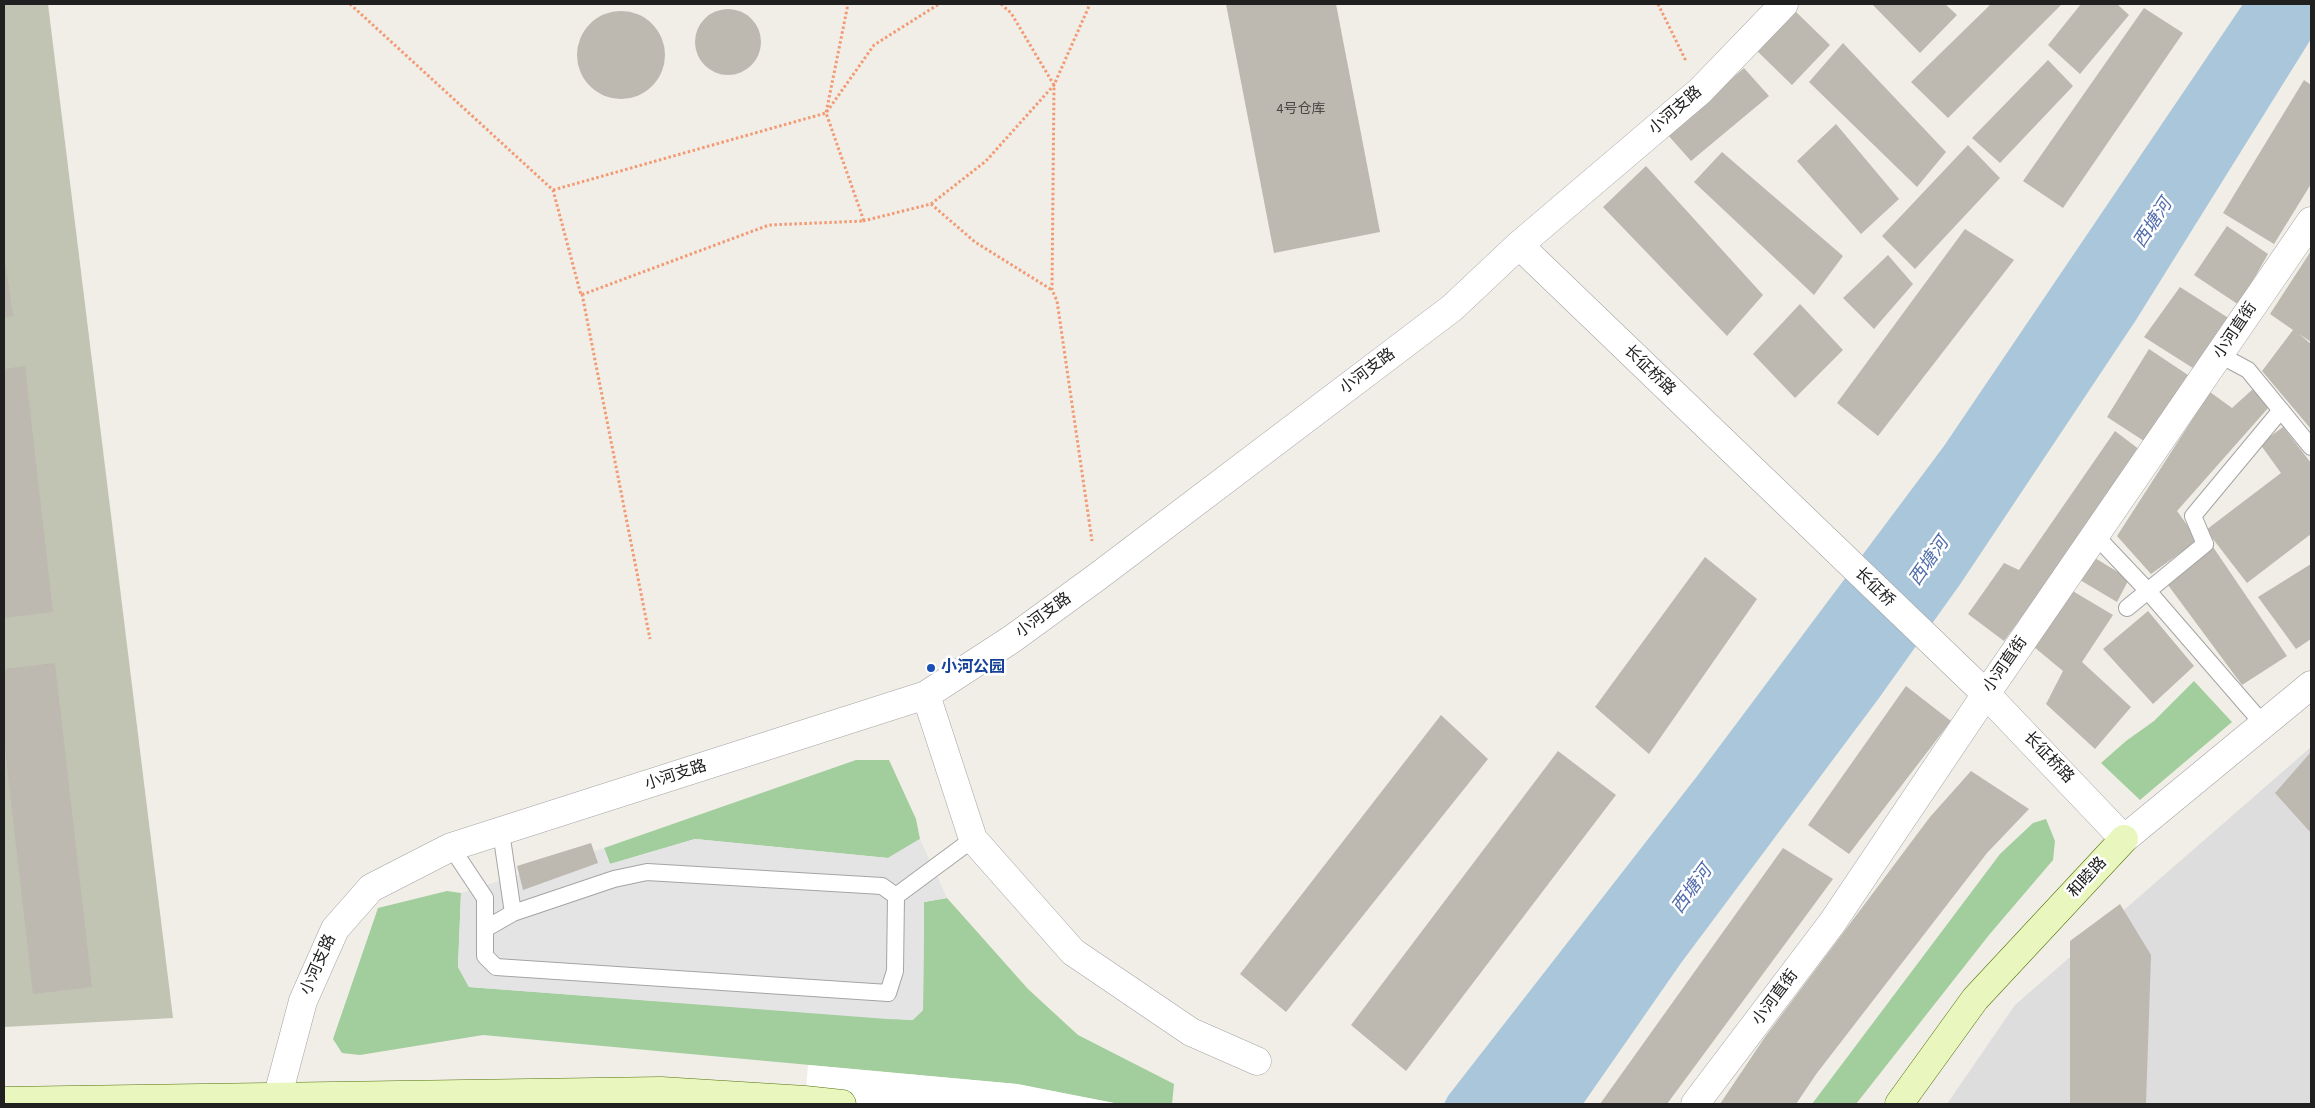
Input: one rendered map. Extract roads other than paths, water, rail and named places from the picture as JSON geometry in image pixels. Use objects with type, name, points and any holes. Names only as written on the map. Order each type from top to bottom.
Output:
[{"type":"main road","name":"和睦路","points":[[1899,1104],[1975,999],[2124,839]]},
{"type":"main road","points":[[4,1100],[661,1091],[842,1104]]},
{"type":"street","name":"小河支路","points":[[278,1095],[303,1001],[335,929],[371,888],[451,847],[926,695],[1012,639],[1097,577],[1452,308],[1519,245],[1700,91],[1784,4]]},
{"type":"street","name":"小河直街","points":[[1695,1104],[1832,923],[1978,686],[2096,535],[2311,221]]},
{"type":"street","name":"长征桥路","points":[[1519,245],[1778,496]]},
{"type":"street","name":"长征桥","points":[[1778,496],[1978,686]]},
{"type":"street","name":"和睦路","points":[[2124,839],[2311,685]]},
{"type":"street","name":"长征桥路","points":[[1978,686],[2124,839]]},
{"type":"street","points":[[926,695],[973,839],[1073,952],[1191,1032],[1257,1061]]},
{"type":"lane","points":[[2220,355],[2248,370],[2311,447]]},
{"type":"lane","points":[[2127,608],[2205,544],[2193,516],[2281,410]]},
{"type":"lane","points":[[2096,535],[2148,590],[2264,725]]},
{"type":"lane","points":[[501,832],[513,913]]},
{"type":"lane","points":[[896,896],[973,839]]},
{"type":"lane","points":[[451,847],[485,898],[485,956],[496,967],[888,993],[895,971],[896,896]]},
{"type":"lane","points":[[485,930],[513,913],[614,879],[647,872],[882,886],[896,896]]},
{"type":"water","name":"西塘河","points":[[2243,4],[2311,4],[2311,39],[2136,320],[1961,583],[1879,698],[1681,963],[1583,1104],[1444,1104],[1448,1096],[1698,775],[1944,446]]},
{"type":"place","name":"小河公园","points":[[931,668]]}]
